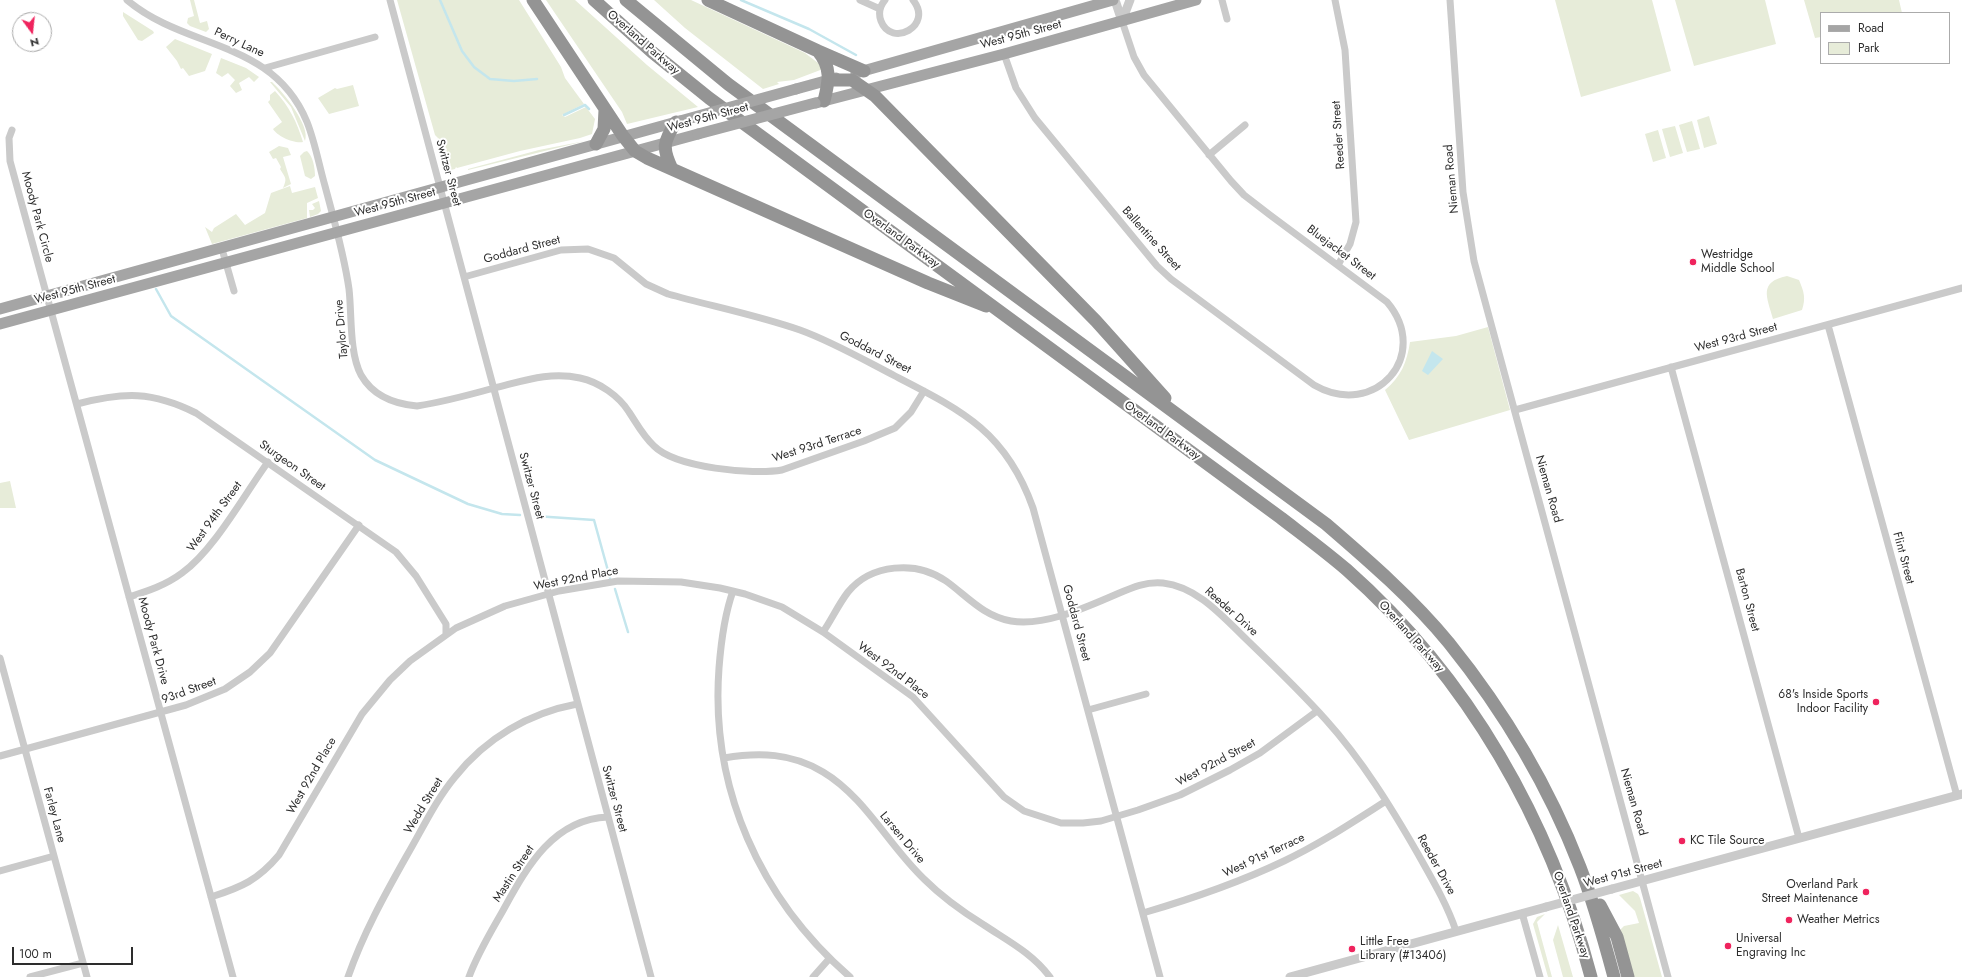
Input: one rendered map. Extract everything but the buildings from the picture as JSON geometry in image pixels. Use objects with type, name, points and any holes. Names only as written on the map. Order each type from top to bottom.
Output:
[{"type":"highway","points":[[533,0],[605,110],[635,151],[647,158],[928,283],[1004,314]]},
{"type":"highway","name":"Overland Parkway","points":[[594,0],[652,52],[709,98],[1004,314],[1319,548],[1347,571],[1414,638],[1465,702],[1501,756],[1535,820],[1563,886],[1591,977]]},
{"type":"highway","name":"Overland Parkway","points":[[626,0],[728,84],[1326,524],[1390,582],[1449,643],[1497,709],[1523,750],[1547,794],[1580,866],[1594,907],[1614,977]]},
{"type":"highway","points":[[708,0],[864,71]]},
{"type":"highway","points":[[818,51],[825,59],[829,70],[830,80],[819,102]]},
{"type":"highway","points":[[830,80],[852,80],[868,90],[1096,321],[1182,418]]},
{"type":"highway","points":[[596,144],[604,129],[605,110]]},
{"type":"highway","points":[[672,169],[665,153],[665,143],[678,122]]},
{"type":"highway","points":[[1580,866],[1617,937],[1628,977]]},
{"type":"main road","name":"West 95th Street","points":[[0,309],[222,249],[623,136],[864,71],[1114,0]]},
{"type":"main road","name":"West 95th Street","points":[[0,324],[698,134],[1004,54],[1196,0]]},
{"type":"main road","points":[[122,276],[125,289]]},
{"type":"street","name":"Perry Lane","points":[[127,0],[158,21],[241,54],[265,68],[291,94],[302,112],[311,132],[337,232]]},
{"type":"street","name":"Switzer Street","points":[[390,0],[651,977]]},
{"type":"street","points":[[860,0],[880,9]]},
{"type":"street","points":[[885,0],[880,9],[881,23],[891,32],[905,32],[916,24],[918,18],[917,6],[913,0]]},
{"type":"street","name":"Bluejacket Street","points":[[1114,0],[1134,57],[1144,75],[1209,155],[1244,195],[1387,302],[1400,322],[1403,338],[1399,363],[1393,372],[1377,389]]},
{"type":"street","points":[[1122,21],[1130,0]]},
{"type":"street","points":[[1222,0],[1227,19]]},
{"type":"street","name":"Reeder Street","points":[[1335,0],[1345,50],[1356,222],[1350,244],[1338,265]]},
{"type":"street","name":"Nieman Road","points":[[1450,0],[1463,192],[1474,261],[1668,977]]},
{"type":"street","points":[[265,68],[375,37]]},
{"type":"street","name":"Ballentine Street","points":[[1004,54],[1016,88],[1035,118],[1148,254],[1171,279],[1314,385],[1326,392],[1340,396],[1353,396],[1365,394],[1377,389]]},
{"type":"street","points":[[1209,155],[1245,125]]},
{"type":"street","name":"Moody Park Circle","points":[[12,130],[9,138],[10,161],[52,310]]},
{"type":"street","name":"Taylor Drive","points":[[337,232],[349,287],[354,354],[362,376],[368,385],[391,401],[403,405],[417,406],[494,388]]},
{"type":"street","points":[[222,249],[234,291]]},
{"type":"street","name":"Goddard Street","points":[[464,277],[561,250],[574,249],[602,253],[614,258],[652,288],[668,294],[801,330],[844,350],[955,408],[976,423],[1003,450],[1016,468],[1033,508],[1160,977]]},
{"type":"street","name":"West 93rd Street","points":[[1515,410],[1962,288]]},
{"type":"street","name":"Moody Park Drive","points":[[52,310],[233,977]]},
{"type":"street","name":"Flint Street","points":[[1828,325],[1959,795]]},
{"type":"street","name":"Barton Street","points":[[1671,367],[1799,838]]},
{"type":"street","name":"West 93rd Terrace","points":[[494,388],[549,375],[565,375],[588,380],[608,390],[618,399],[628,410],[645,437],[661,452],[672,459],[686,464],[769,472],[782,470],[894,428],[910,412],[924,391]]},
{"type":"street","name":"Sturgeon Street","points":[[77,404],[124,395],[140,395],[165,399],[196,413],[396,552],[409,566],[446,624],[446,634]]},
{"type":"street","name":"West 94th Street","points":[[129,597],[170,581],[193,564],[212,542],[268,462]]},
{"type":"street","name":"93rd Street","points":[[0,756],[161,712],[208,698],[225,689],[250,672],[270,653],[285,634],[359,525]]},
{"type":"street","name":"Reeder Drive","points":[[823,632],[843,600],[856,584],[872,574],[893,568],[913,568],[928,571],[946,581],[977,607],[1003,619],[1032,622],[1098,602],[1136,586],[1163,583],[1184,589],[1206,602],[1290,681],[1358,760],[1386,801],[1442,896],[1456,931]]},
{"type":"street","name":"West 92nd Place","points":[[211,897],[248,883],[266,870],[279,855],[362,714],[395,675],[410,661],[446,634],[505,606],[549,594],[618,581],[682,582],[733,591],[768,601],[782,607],[823,632],[918,702],[991,784],[1017,807],[1061,823],[1083,824],[1116,816]]},
{"type":"street","points":[[733,591],[720,647],[718,681],[720,731],[726,774],[735,806],[757,859],[775,892],[797,923],[829,959],[850,977]]},
{"type":"street","name":"Farley Lane","points":[[0,658],[86,977]]},
{"type":"street","points":[[1088,710],[1146,694]]},
{"type":"street","name":"Wedd Street","points":[[348,977],[366,930],[384,896],[442,795],[455,777],[472,758],[507,730],[543,713],[578,704]]},
{"type":"street","name":"West 92nd Street","points":[[1116,816],[1180,795],[1230,770],[1272,745],[1317,711]]},
{"type":"street","name":"Larsen Drive","points":[[724,758],[759,754],[792,758],[805,763],[837,781],[859,803],[907,862],[924,880],[971,917],[1024,950],[1050,977]]},
{"type":"street","name":"West 91st Street","points":[[1290,977],[1959,795]]},
{"type":"street","name":"West 91st Terrace","points":[[1143,913],[1211,892],[1285,861],[1325,839],[1386,801]]},
{"type":"street","name":"Mastin Street","points":[[469,977],[480,951],[507,903],[529,865],[541,851],[553,838],[569,828],[593,817],[608,816]]},
{"type":"street","points":[[0,871],[54,856]]},
{"type":"street","points":[[1522,913],[1540,977]]},
{"type":"street","points":[[813,977],[829,959]]},
{"type":"street","points":[[30,977],[83,963]]},
{"type":"green space","points":[[190,0],[194,0],[200,23],[207,21],[209,29],[206,32],[190,26],[187,23],[188,18],[194,16]]},
{"type":"green space","points":[[397,0],[519,0],[561,67],[565,78],[584,104],[562,115],[565,117],[586,107],[595,119],[592,134],[457,168],[456,167],[455,169],[446,171],[437,141],[438,138],[435,135]]},
{"type":"green space","points":[[546,0],[575,0],[647,65],[698,107],[627,124],[622,112]]},
{"type":"green space","points":[[654,0],[691,0],[805,53],[822,66],[823,69],[794,80],[777,82],[779,84],[763,89],[685,28]]},
{"type":"green space","points":[[1555,0],[1652,0],[1671,71],[1581,97]]},
{"type":"green space","points":[[1675,0],[1765,0],[1776,44],[1694,66]]},
{"type":"green space","points":[[1804,0],[1899,0],[1902,12],[1820,12],[1820,37],[1815,38]]},
{"type":"green space","points":[[123,12],[154,33],[142,41],[138,40],[123,16]]},
{"type":"green space","points":[[175,39],[212,54],[205,71],[189,76],[183,68],[181,69],[177,61],[166,47]]},
{"type":"green space","points":[[221,58],[246,68],[259,77],[254,82],[249,77],[239,83],[242,90],[236,93],[230,86],[235,80],[228,73],[222,77],[216,73]]},
{"type":"green space","points":[[270,82],[272,82],[283,93],[300,118],[306,135],[305,141],[291,107]]},
{"type":"green space","points":[[353,85],[359,106],[329,114],[318,98],[335,88],[337,89]]},
{"type":"green space","points":[[275,91],[292,115],[303,142],[295,142],[286,139],[273,129],[282,122],[268,102],[270,100],[270,95]]},
{"type":"green space","points":[[1709,116],[1717,144],[1704,148],[1697,120]]},
{"type":"green space","points":[[1692,121],[1700,149],[1687,152],[1679,125]]},
{"type":"green space","points":[[1675,126],[1683,153],[1670,157],[1662,129]]},
{"type":"green space","points":[[1658,130],[1666,158],[1653,162],[1645,134]]},
{"type":"green space","points":[[585,141],[468,170],[539,150]]},
{"type":"green space","points":[[279,146],[288,148],[291,155],[283,157],[291,184],[283,188],[285,178],[280,169],[281,167],[276,158],[273,159],[269,152]]},
{"type":"green space","points":[[307,151],[312,159],[315,169],[315,176],[311,179],[305,176],[300,156]]},
{"type":"green space","points":[[290,186],[292,193],[315,187],[318,198],[307,203],[307,218],[212,244],[205,227],[212,232],[214,228],[236,214],[245,225],[265,213],[271,193]]},
{"type":"green space","points":[[319,201],[321,211],[310,217],[309,210],[313,210],[315,208],[312,204]]},
{"type":"green space","points":[[1787,276],[1799,280],[1804,295],[1802,310],[1773,319],[1767,297],[1768,286],[1772,282]]},
{"type":"green space","points":[[1488,327],[1510,410],[1409,440],[1385,390],[1391,385],[1402,369],[1410,342],[1456,336]]},
{"type":"green space","points":[[10,481],[16,508],[0,508],[0,483]]},
{"type":"green space","points":[[1633,891],[1638,894],[1640,898],[1662,977],[1634,977],[1620,930],[1624,926],[1639,923],[1635,911],[1619,895]]},
{"type":"green space","points":[[1545,914],[1537,922],[1552,977],[1548,977],[1533,924],[1537,917]]},
{"type":"green space","points":[[1558,925],[1573,977],[1563,977],[1553,940]]},
{"type":"water","points":[[1432,351],[1443,359],[1428,375],[1422,371]]},
{"type":"waterway","points":[[440,0],[462,51],[474,67],[490,79],[514,81],[537,79]]},
{"type":"waterway","points":[[741,0],[809,29],[856,55]]},
{"type":"waterway","points":[[564,115],[585,105],[589,109]]},
{"type":"waterway","points":[[156,289],[171,316],[375,460],[468,504],[502,514],[520,515]]},
{"type":"waterway","points":[[535,516],[594,520],[610,578]]},
{"type":"waterway","points":[[615,589],[628,632]]},
{"type":"place","name":"Westridge Middle School","points":[[1693,262]]},
{"type":"place","name":"68's Inside Sports Indoor Facility","points":[[1876,702]]},
{"type":"place","name":"KC Tile Source","points":[[1682,841]]},
{"type":"place","name":"Overland Park Street Maintenance","points":[[1866,892]]},
{"type":"place","name":"Weather Metrics","points":[[1789,920]]},
{"type":"place","name":"Universal Engraving Inc","points":[[1728,946]]},
{"type":"place","name":"Little Free Library (#13406)","points":[[1352,949]]}]
